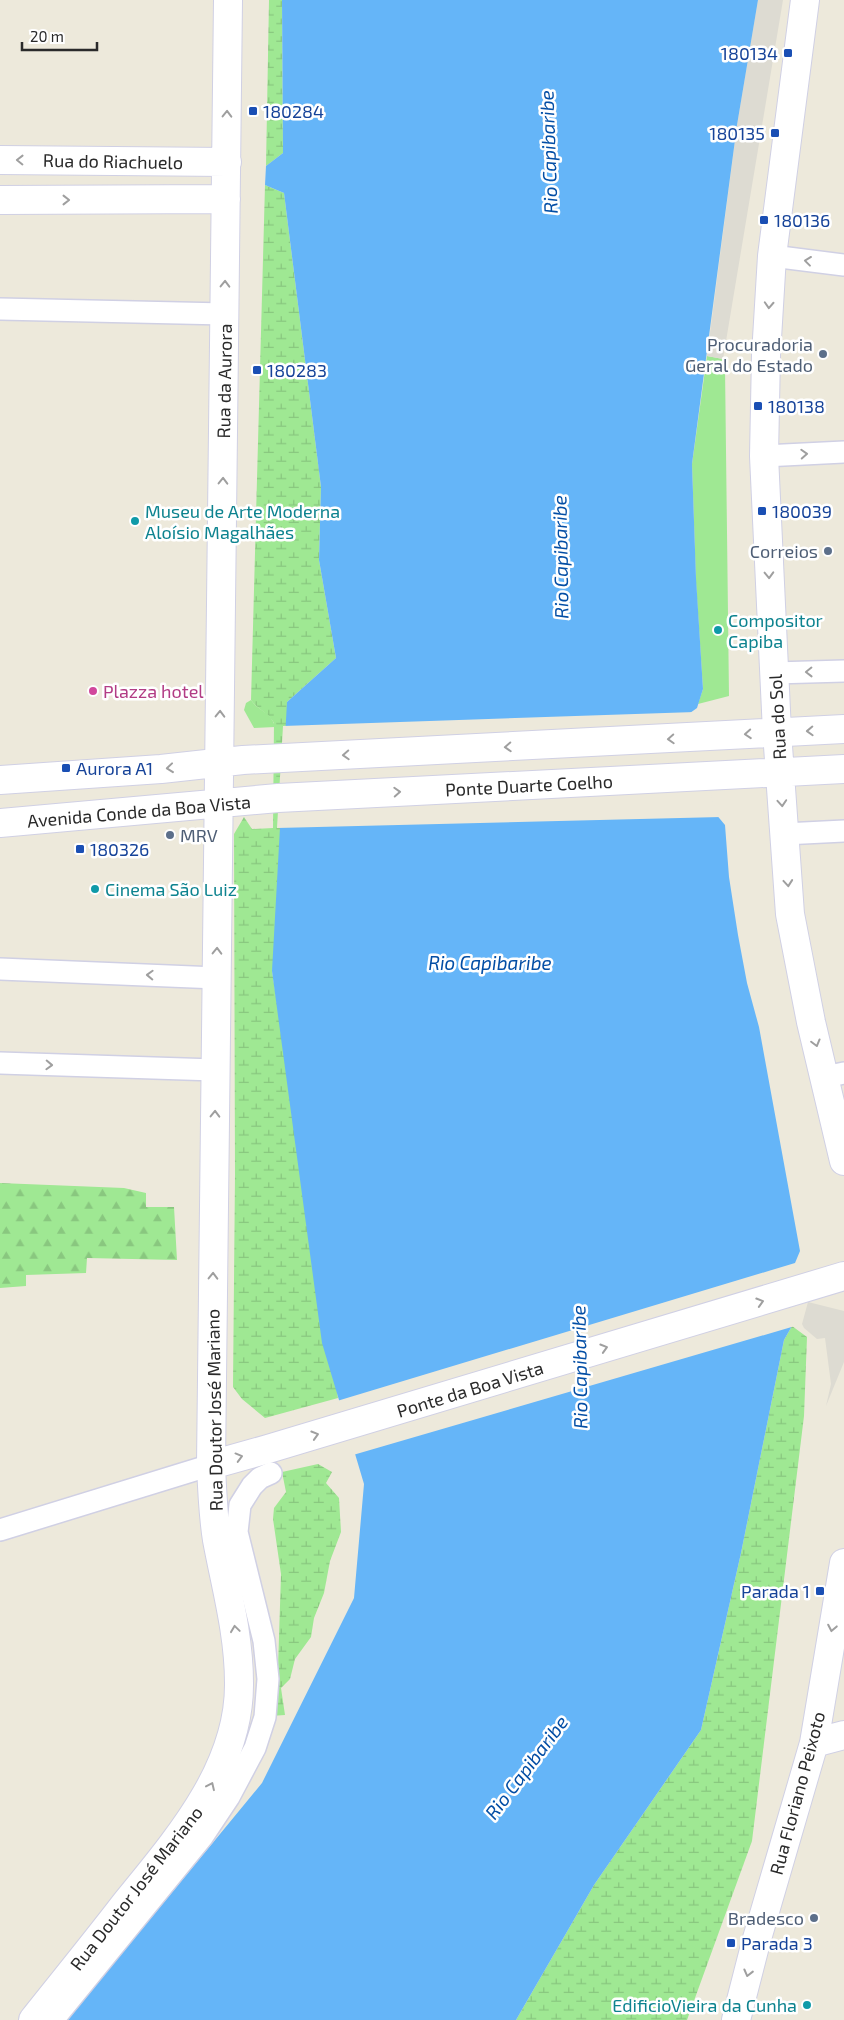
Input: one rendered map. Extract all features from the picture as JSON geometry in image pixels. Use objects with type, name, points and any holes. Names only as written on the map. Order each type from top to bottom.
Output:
[{"type":"main road","name":"Rua da Aurora","points":[[219,763],[228,0]]},
{"type":"main road","name":"Rua do Sol","points":[[805,0],[772,256],[766,355],[764,456],[776,732],[790,914],[811,1022],[835,1075],[844,1161]]},
{"type":"main road","name":"Rua do Riachuelo","points":[[0,160],[226,162]]},
{"type":"main road","name":"Rua do Riachuelo","points":[[0,200],[226,199]]},
{"type":"main road","points":[[0,780],[161,769],[276,758],[844,730]]},
{"type":"main road","name":"Rua Doutor José Mariano","points":[[33,2020],[198,1811],[220,1766],[228,1744],[237,1707],[239,1684],[236,1631],[218,1542],[210,1465],[219,763]]},
{"type":"main road","name":"Ponte Duarte Coelho","points":[[278,798],[844,769]]},
{"type":"main road","name":"Avenida Conde da Boa Vista","points":[[0,823],[278,798]]},
{"type":"main road","name":"Ponte da Boa Vista","points":[[210,1465],[270,1461],[844,1276]]},
{"type":"main road","name":"Rua Floriano Peixoto","points":[[736,2020],[756,1942],[814,1743],[844,1563]]},
{"type":"main road","points":[[814,1743],[844,1735]]},
{"type":"street","points":[[772,256],[844,265]]},
{"type":"street","points":[[0,309],[225,314]]},
{"type":"street","points":[[764,456],[844,452]]},
{"type":"street","points":[[774,673],[844,671]]},
{"type":"street","points":[[784,834],[844,831]]},
{"type":"street","points":[[0,969],[216,978]]},
{"type":"street","points":[[0,1063],[215,1070]]},
{"type":"street","points":[[53,2020],[203,1836],[230,1797],[255,1748],[264,1717],[268,1680],[264,1641],[237,1532],[240,1505],[270,1461]]},
{"type":"street","points":[[0,1530],[210,1465]]},
{"type":"green space","points":[[269,0],[282,0],[283,153],[266,166]]},
{"type":"green space","points":[[265,185],[284,193],[321,487],[319,560],[336,658],[287,702],[314,827],[272,971],[338,1398],[265,1418],[242,1399],[233,1387],[235,1174],[234,834],[244,817],[252,829],[273,828],[274,723],[251,700]]},
{"type":"green space","points":[[707,356],[723,359],[725,368],[729,696],[698,704],[703,689],[696,583],[692,464]]},
{"type":"green space","points":[[251,700],[271,718],[275,727],[254,728],[244,710],[246,703]]},
{"type":"green space","points":[[0,1183],[124,1188],[146,1193],[146,1207],[174,1207],[177,1260],[87,1258],[86,1273],[26,1275],[26,1286],[0,1288]]},
{"type":"green space","points":[[792,1326],[807,1337],[804,1416],[752,1841],[687,2020],[516,2020],[594,1885],[701,1730],[741,1553],[784,1340]]},
{"type":"green space","points":[[318,1464],[332,1472],[326,1483],[339,1498],[341,1532],[330,1561],[324,1593],[314,1618],[311,1637],[295,1659],[290,1679],[281,1688],[285,1715],[270,1716],[278,1668],[281,1574],[273,1519],[274,1508],[286,1492],[282,1472]]},
{"type":"shaded area","points":[[758,0],[783,0],[723,359],[707,356],[737,125]]},
{"type":"shaded area","points":[[808,1302],[844,1311],[844,1362],[826,1406],[831,1384],[825,1338],[817,1339],[802,1324]]},
{"type":"water","name":"Rio Capibaribe","points":[[282,0],[758,0],[737,125],[692,464],[696,578],[703,689],[697,708],[690,713],[715,813],[725,825],[729,877],[738,935],[747,983],[759,1027],[800,1251],[795,1263],[791,1293],[792,1326],[784,1340],[741,1553],[701,1730],[594,1885],[516,2020],[67,2020],[262,1783],[354,1598],[364,1484],[322,1343],[272,971],[287,702],[336,658],[319,560],[321,487],[284,193],[265,185],[266,166],[283,153]]},
{"type":"pier","points":[[695,712],[693,714],[713,802],[721,817],[277,828],[283,726]]},
{"type":"pier","points":[[795,1263],[797,1267],[793,1293],[795,1326],[353,1455],[337,1401]]},
{"type":"place","name":"180134","points":[[788,53]]},
{"type":"place","name":"180284","points":[[253,111]]},
{"type":"place","name":"180135","points":[[775,133]]},
{"type":"place","name":"180136","points":[[764,220]]},
{"type":"place","name":"Procuradoria Geral do Estado","points":[[823,354]]},
{"type":"place","name":"180283","points":[[257,370]]},
{"type":"place","name":"180138","points":[[758,406]]},
{"type":"place","name":"180039","points":[[762,511]]},
{"type":"place","name":"Museu de Arte Moderna Aloísio Magalhães","points":[[135,521]]},
{"type":"place","name":"Correios","points":[[828,551]]},
{"type":"place","name":"Compositor Capiba","points":[[718,630]]},
{"type":"place","name":"Plazza hotel","points":[[93,691]]},
{"type":"place","name":"Aurora A1","points":[[66,768]]},
{"type":"place","name":"MRV","points":[[170,835]]},
{"type":"place","name":"180326","points":[[80,849]]},
{"type":"place","name":"Cinema São Luiz","points":[[95,889]]},
{"type":"place","name":"Parada 1","points":[[820,1591]]},
{"type":"place","name":"Bradesco","points":[[814,1918]]},
{"type":"place","name":"Parada 3","points":[[731,1943]]},
{"type":"place","name":"EdificioVieira da Cunha","points":[[807,2005]]}]
